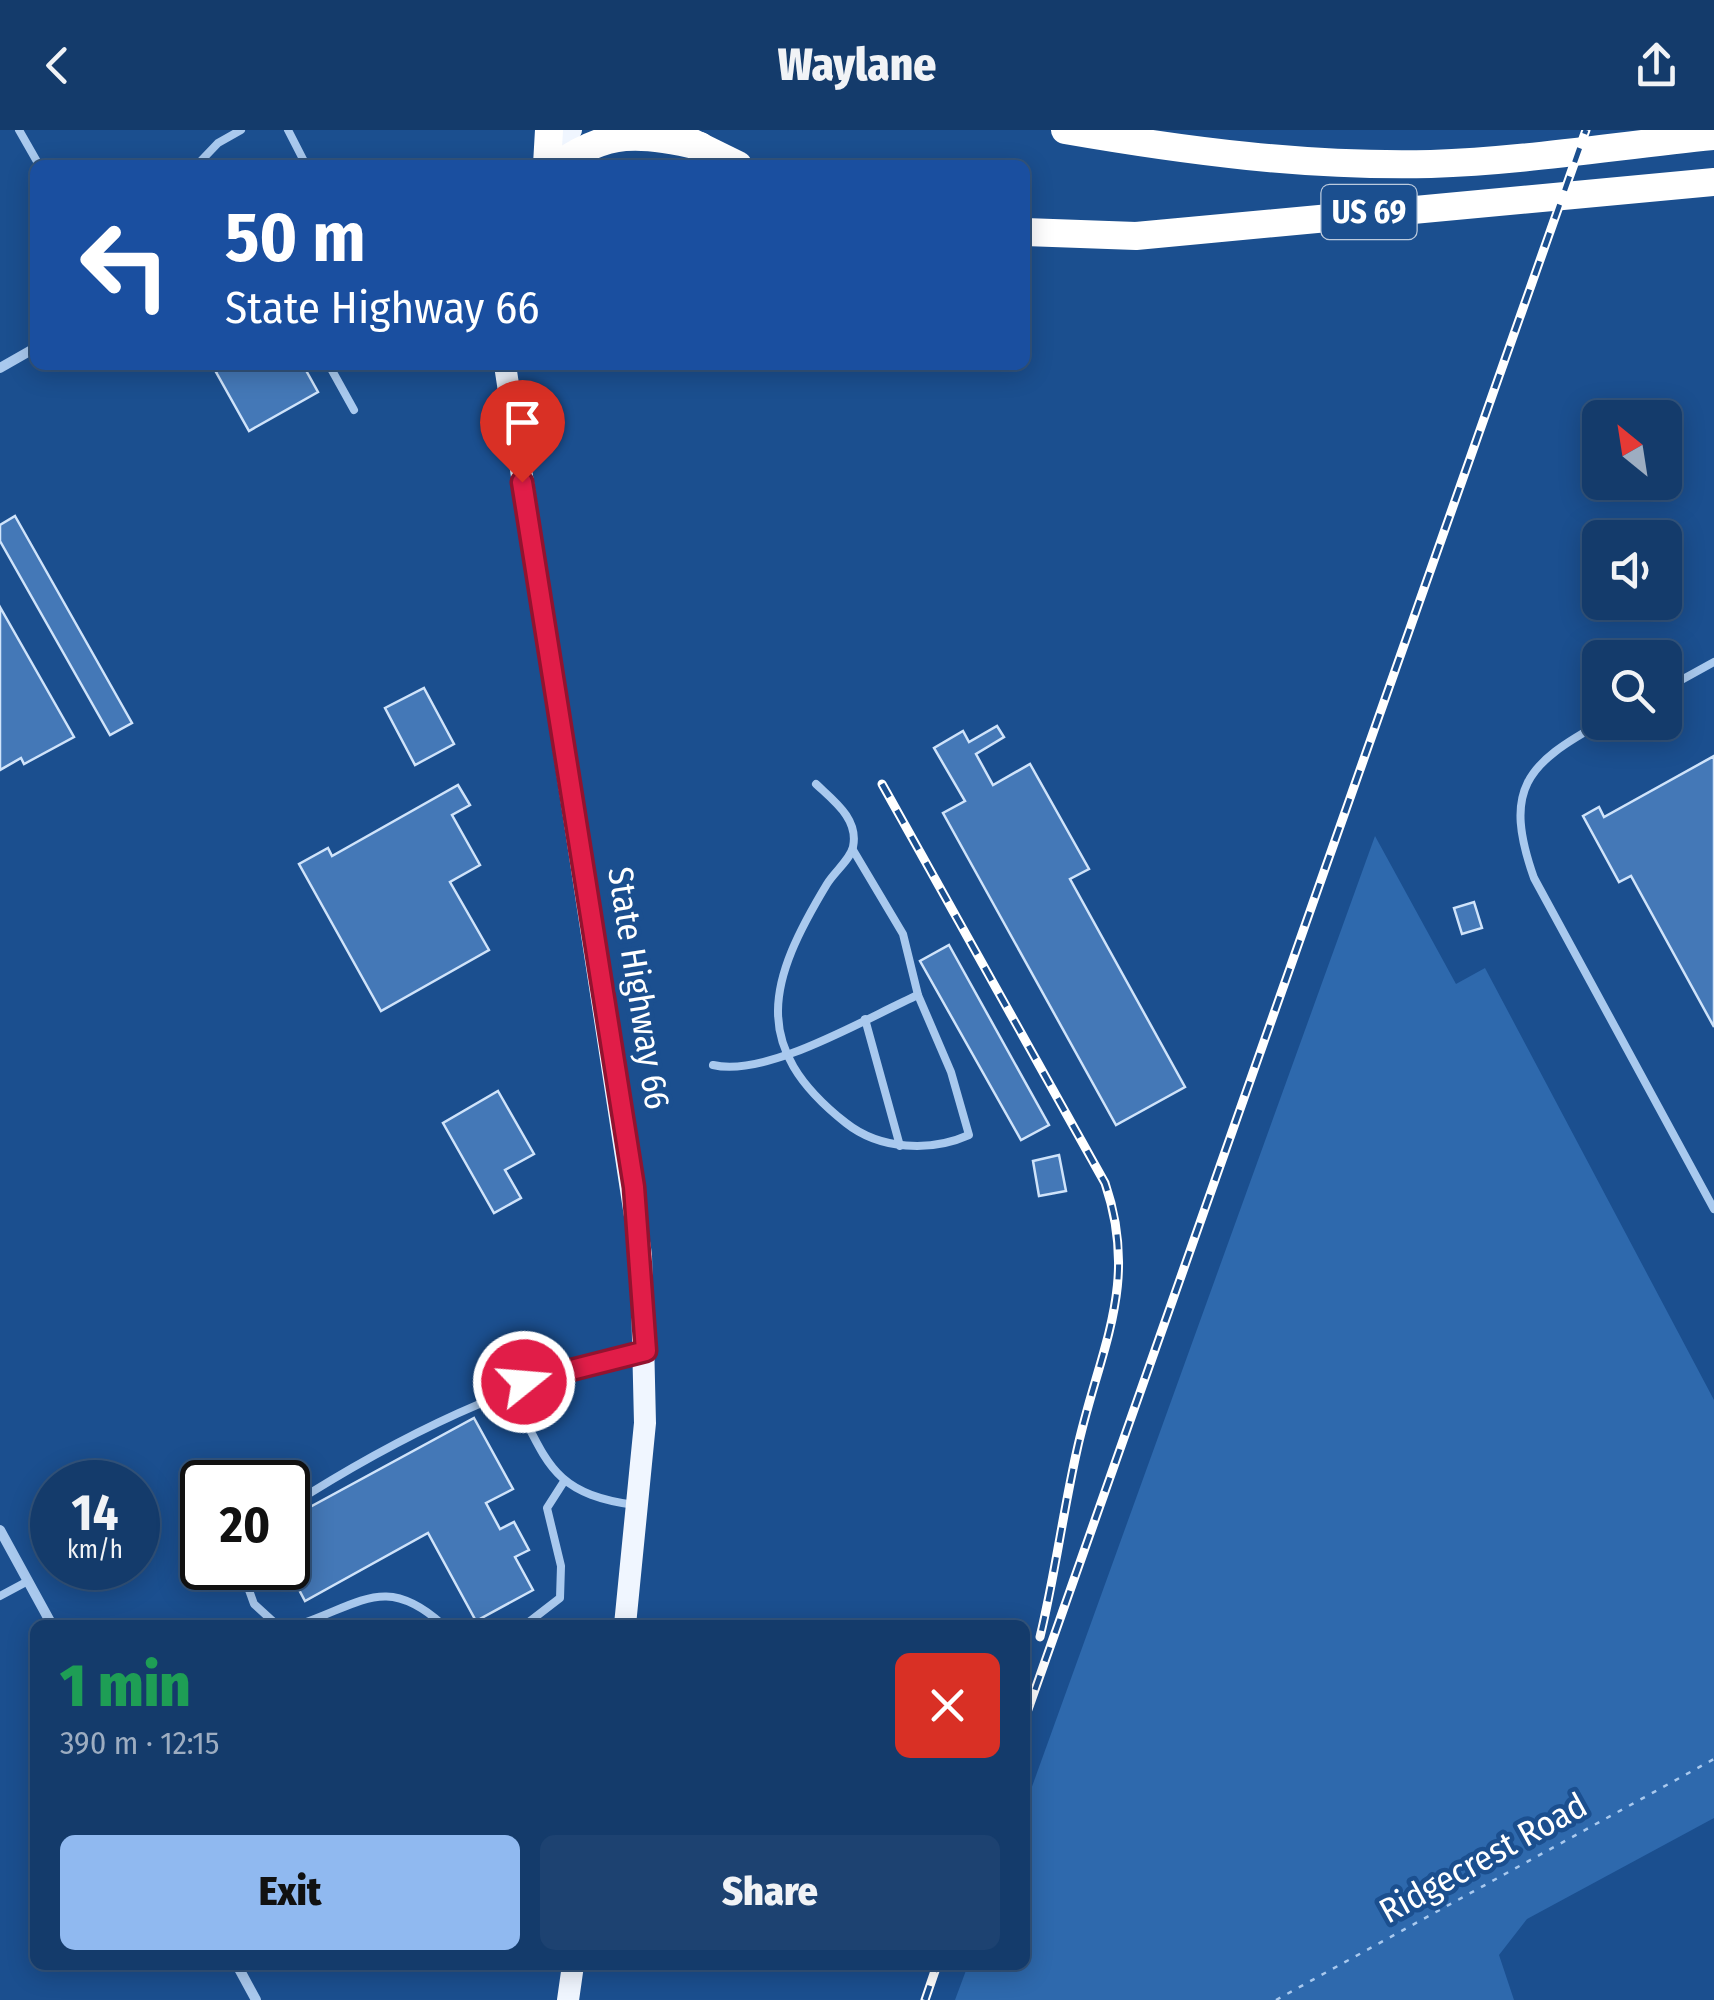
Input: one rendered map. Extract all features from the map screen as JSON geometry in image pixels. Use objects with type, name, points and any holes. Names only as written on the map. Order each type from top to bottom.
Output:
[{"type":"highway","points":[[548,160],[549,130]]},
{"type":"highway","points":[[668,130],[728,160]]},
{"type":"highway","name":"US 69","points":[[1065,130],[1166,148],[1371,164],[1436,164],[1714,136]]},
{"type":"highway","points":[[564,160],[594,137],[612,131],[700,146]]},
{"type":"highway","name":"US 69","points":[[1030,232],[1136,236],[1714,182]]},
{"type":"main road","points":[[551,160],[571,130]]},
{"type":"main road","name":"State Highway 66","points":[[506,370],[634,1187],[646,1351],[640,1506],[627,1620]]},
{"type":"main road","points":[[568,2000],[572,1970]]},
{"type":"street","points":[[0,368],[30,351]]},
{"type":"street","points":[[0,1530],[49,1620]]},
{"type":"street","points":[[240,1970],[256,2000]]},
{"type":"lane","points":[[19,130],[35,160]]},
{"type":"lane","points":[[202,160],[218,143],[241,130]]},
{"type":"lane","points":[[288,130],[303,160]]},
{"type":"lane","points":[[332,370],[354,410]]},
{"type":"lane","points":[[1682,680],[1714,662]]},
{"type":"lane","points":[[1582,733],[1559,746],[1531,772],[1521,802],[1519,836],[1534,878],[1714,1209]]},
{"type":"lane","points":[[816,784],[846,812],[854,834],[853,850],[829,881],[786,960],[776,1022],[784,1055],[826,1107],[856,1131],[900,1146],[944,1146],[969,1135],[951,1072],[918,995],[903,934],[853,850]]},
{"type":"lane","points":[[712,1066],[732,1070],[784,1055],[918,995]]},
{"type":"lane","points":[[865,1019],[900,1146]]},
{"type":"lane","points":[[310,1495],[466,1407],[584,1364],[646,1351]]},
{"type":"lane","points":[[509,1389],[563,1483],[594,1500],[640,1506]]},
{"type":"lane","points":[[531,1620],[560,1598],[561,1566],[547,1508],[563,1483]]},
{"type":"lane","points":[[0,1596],[28,1581]]},
{"type":"lane","points":[[249,1590],[254,1604],[272,1620]]},
{"type":"lane","points":[[311,1620],[366,1598],[393,1594],[415,1601],[437,1620]]},
{"type":"path","name":"Ridgecrest Road","points":[[1276,2000],[1714,1759]]},
{"type":"shaded area","points":[[1375,836],[1456,984],[1485,968],[1714,1400],[1714,1818],[1527,1919],[1499,1955],[1514,2000],[955,2000],[966,1970],[1030,1970],[1030,1792]]},
{"type":"building","points":[[306,370],[318,392],[249,431],[216,372]]},
{"type":"building","points":[[15,516],[132,723],[110,735],[0,541],[0,525]]},
{"type":"building","points":[[0,607],[74,737],[24,764],[21,758],[0,770]]},
{"type":"building","points":[[424,688],[454,744],[415,765],[385,708]]},
{"type":"building","points":[[997,726],[1004,737],[976,754],[993,785],[1030,764],[1089,869],[1070,879],[1185,1087],[1116,1125],[943,813],[965,801],[934,748],[963,731],[969,742]]},
{"type":"building","points":[[1714,756],[1714,1027],[1631,876],[1619,882],[1583,816],[1599,807],[1604,817]]},
{"type":"building","points":[[458,785],[470,805],[452,815],[480,865],[450,882],[489,950],[381,1011],[299,864],[328,848],[332,856]]},
{"type":"building","points":[[1474,902],[1482,928],[1462,934],[1454,908]]},
{"type":"building","points":[[949,945],[1049,1125],[1021,1140],[920,961]]},
{"type":"building","points":[[498,1091],[534,1154],[505,1170],[521,1198],[494,1213],[443,1123]]},
{"type":"building","points":[[1059,1155],[1066,1191],[1039,1196],[1033,1161]]},
{"type":"building","points":[[474,1418],[513,1489],[486,1503],[500,1529],[514,1522],[529,1550],[515,1557],[533,1590],[475,1620],[428,1533],[305,1601],[299,1590],[310,1590],[310,1507]]},
{"type":"railway","points":[[1030,1704],[1586,130]]},
{"type":"railway","points":[[882,784],[1105,1183],[1115,1220],[1118,1254],[1112,1318],[1077,1450],[1040,1637]]},
{"type":"railway","points":[[925,2000],[935,1970]]},
{"type":"route","points":[[522,482],[634,1187],[642,1255],[646,1351],[524,1382]]}]
